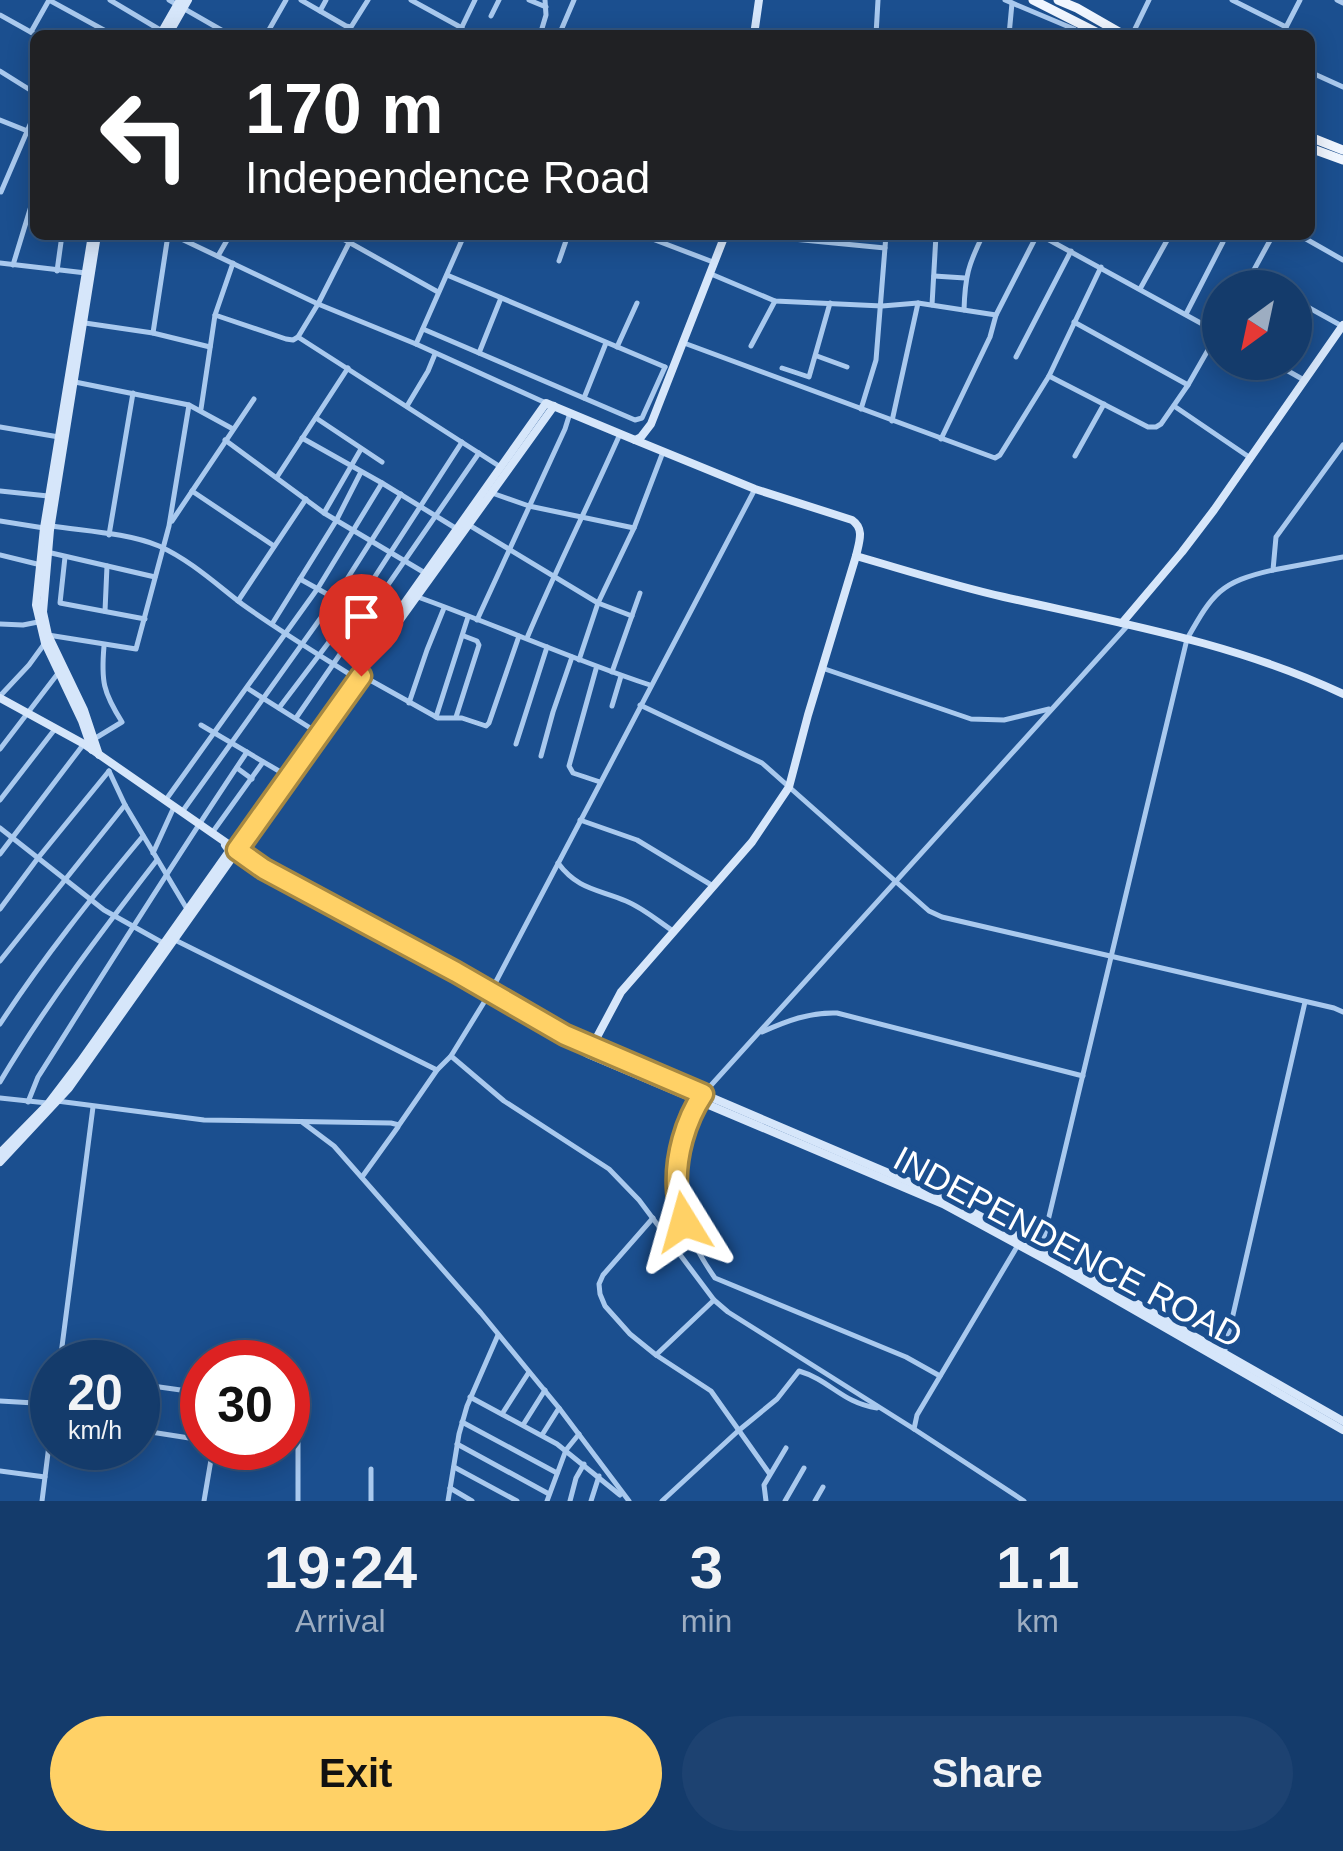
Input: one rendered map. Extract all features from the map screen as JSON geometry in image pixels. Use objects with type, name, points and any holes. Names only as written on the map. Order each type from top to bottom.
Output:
[{"type":"main road","points":[[755,30],[759,0]]},
{"type":"main road","points":[[1034,0],[1074,26],[1077,8]]},
{"type":"main road","points":[[1058,0],[1119,30]]},
{"type":"main road","points":[[165,30],[180,3]]},
{"type":"main road","points":[[1315,140],[1343,150]]},
{"type":"main road","points":[[1315,150],[1343,160]]},
{"type":"main road","points":[[92,747],[84,710],[38,622],[36,605],[75,382],[93,240]]},
{"type":"main road","points":[[93,240],[85,323],[59,437],[48,552],[42,565],[46,639],[92,747],[110,768],[165,801],[233,851]]},
{"type":"main road","points":[[635,440],[651,424],[668,369],[684,343],[722,240]]},
{"type":"main road","points":[[1312,368],[1342,325]]},
{"type":"main road","points":[[1125,623],[1252,459],[1304,380]]},
{"type":"main road","points":[[550,404],[755,489],[852,520],[861,531],[789,786],[752,842],[621,992],[589,1051]]},
{"type":"main road","points":[[0,1162],[58,1101],[187,908],[233,851],[456,529],[550,404]]},
{"type":"main road","points":[[0,1153],[48,1104],[173,939],[284,774],[388,628],[492,493],[550,404]]},
{"type":"main road","points":[[856,556],[998,596],[1125,623],[1283,666],[1343,694]]},
{"type":"main road","points":[[0,697],[92,747]]},
{"type":"main road","name":"INDEPENDENCE ROAD","points":[[233,851],[261,875],[490,994],[589,1051],[943,1204],[1040,1252],[1342,1417]]},
{"type":"main road","name":"INDEPENDENCE ROAD","points":[[1040,1252],[1343,1430]]},
{"type":"street","points":[[35,30],[49,0],[103,30]]},
{"type":"street","points":[[110,0],[157,30]]},
{"type":"street","points":[[269,30],[286,0]]},
{"type":"street","points":[[300,0],[346,26],[351,26],[368,0]]},
{"type":"street","points":[[320,11],[326,0]]},
{"type":"street","points":[[411,0],[457,30]]},
{"type":"street","points":[[461,30],[474,0]]},
{"type":"street","points":[[491,16],[500,0]]},
{"type":"street","points":[[530,0],[546,4],[541,30]]},
{"type":"street","points":[[562,30],[574,0]]},
{"type":"street","points":[[876,30],[878,0]]},
{"type":"street","points":[[1131,30],[1149,0]]},
{"type":"street","points":[[1234,0],[1286,27]]},
{"type":"street","points":[[1284,30],[1300,0]]},
{"type":"street","points":[[1009,30],[1010,1],[1074,26]]},
{"type":"street","points":[[180,3],[222,30]]},
{"type":"street","points":[[0,16],[30,32]]},
{"type":"street","points":[[94,30],[96,26]]},
{"type":"street","points":[[0,71],[30,90]]},
{"type":"street","points":[[1315,74],[1343,87]]},
{"type":"street","points":[[0,120],[30,132]]},
{"type":"street","points":[[1,192],[30,124]]},
{"type":"street","points":[[13,265],[30,209]]},
{"type":"street","points":[[58,270],[61,240]]},
{"type":"street","points":[[153,333],[169,240]]},
{"type":"street","points":[[181,240],[550,404]]},
{"type":"street","points":[[218,256],[227,240]]},
{"type":"street","points":[[344,240],[439,292]]},
{"type":"street","points":[[416,344],[462,240]]},
{"type":"street","points":[[558,261],[566,240]]},
{"type":"street","points":[[655,240],[712,262]]},
{"type":"street","points":[[803,240],[886,248]]},
{"type":"street","points":[[861,409],[876,360],[886,240]]},
{"type":"street","points":[[932,306],[936,240]]},
{"type":"street","points":[[964,310],[965,278],[980,240]]},
{"type":"street","points":[[941,439],[990,337],[996,315],[1036,240]]},
{"type":"street","points":[[1049,240],[1202,322]]},
{"type":"street","points":[[1140,288],[1167,240]]},
{"type":"street","points":[[1255,270],[1270,240]]},
{"type":"street","points":[[1308,240],[1343,260]]},
{"type":"street","points":[[1186,314],[1224,242]]},
{"type":"street","points":[[215,316],[286,339],[298,337],[349,243]]},
{"type":"street","points":[[1016,357],[1071,251]]},
{"type":"street","points":[[0,263],[86,273]]},
{"type":"street","points":[[200,409],[215,316],[232,263]]},
{"type":"street","points":[[684,343],[990,458],[1000,456],[1049,376],[1101,267]]},
{"type":"street","points":[[709,274],[774,301],[882,306],[918,303],[996,315]]},
{"type":"street","points":[[423,329],[635,420],[642,418],[668,369],[446,275]]},
{"type":"street","points":[[934,276],[965,278]]},
{"type":"street","points":[[479,353],[501,298]]},
{"type":"street","points":[[751,346],[774,301]]},
{"type":"street","points":[[782,368],[809,377],[830,303]]},
{"type":"street","points":[[892,421],[918,303]]},
{"type":"street","points":[[617,347],[637,304]]},
{"type":"street","points":[[1312,309],[1342,325]]},
{"type":"street","points":[[1074,322],[1188,385]]},
{"type":"street","points":[[85,323],[153,333],[210,347]]},
{"type":"street","points":[[298,337],[501,468]]},
{"type":"street","points":[[584,398],[606,343]]},
{"type":"street","points":[[407,406],[435,354]]},
{"type":"street","points":[[817,356],[847,366]]},
{"type":"street","points":[[1049,376],[1148,427],[1156,427],[1202,361]]},
{"type":"street","points":[[277,477],[348,368]]},
{"type":"street","points":[[75,382],[189,405],[233,429]]},
{"type":"street","points":[[109,535],[133,393]]},
{"type":"street","points":[[169,526],[254,398]]},
{"type":"street","points":[[1074,456],[1104,404]]},
{"type":"street","points":[[0,697],[46,639],[136,650],[169,526],[189,405]]},
{"type":"street","points":[[1174,406],[1252,459]]},
{"type":"street","points":[[476,620],[570,413]]},
{"type":"street","points":[[316,418],[382,462]]},
{"type":"street","points":[[0,427],[59,437]]},
{"type":"street","points":[[0,521],[142,540],[162,547],[334,664],[436,717],[483,726],[489,724],[523,637],[620,434]]},
{"type":"street","points":[[302,438],[456,529]]},
{"type":"street","points":[[225,440],[324,514],[426,573]]},
{"type":"street","points":[[280,708],[354,609],[462,442]]},
{"type":"street","points":[[1273,570],[1276,536],[1343,445]]},
{"type":"street","points":[[324,514],[361,448]]},
{"type":"street","points":[[541,756],[553,712],[664,452]]},
{"type":"street","points":[[296,718],[478,453]]},
{"type":"street","points":[[272,624],[336,521],[361,472]]},
{"type":"street","points":[[165,801],[318,588],[382,483]]},
{"type":"street","points":[[362,1177],[451,1056],[490,994],[755,489]]},
{"type":"street","points":[[0,491],[51,497]]},
{"type":"street","points":[[192,491],[274,546]]},
{"type":"street","points":[[492,493],[530,506],[634,528]]},
{"type":"street","points":[[0,1082],[155,857],[178,810],[336,598],[402,494]]},
{"type":"street","points":[[238,601],[306,499]]},
{"type":"street","points":[[468,524],[598,603],[632,616]]},
{"type":"street","points":[[48,552],[155,577]]},
{"type":"street","points":[[0,555],[42,565]]},
{"type":"street","points":[[65,556],[60,603],[145,619]]},
{"type":"street","points":[[1040,1252],[1187,639],[1226,585],[1273,570],[1343,557]]},
{"type":"street","points":[[104,611],[107,566]]},
{"type":"street","points":[[300,579],[388,628]]},
{"type":"street","points":[[612,672],[640,593]]},
{"type":"street","points":[[413,596],[596,668],[650,685]]},
{"type":"street","points":[[409,704],[444,608]]},
{"type":"street","points":[[436,717],[468,617]]},
{"type":"street","points":[[0,624],[38,622]]},
{"type":"street","points":[[940,1376],[906,1357],[716,1278],[684,1222],[676,1190],[680,1150],[701,1097],[1125,623]]},
{"type":"street","points":[[456,718],[479,645],[477,640],[464,636]]},
{"type":"street","points":[[0,854],[92,747],[122,722],[101,679],[104,646]]},
{"type":"street","points":[[516,744],[547,647]]},
{"type":"street","points":[[596,668],[569,766],[573,772],[600,782]]},
{"type":"street","points":[[822,668],[971,719],[1004,720],[1052,708]]},
{"type":"street","points":[[0,749],[59,672]]},
{"type":"street","points":[[612,706],[621,676]]},
{"type":"street","points":[[246,688],[315,731]]},
{"type":"street","points":[[640,705],[747,755],[775,773],[917,902],[942,917],[1343,1012]]},
{"type":"street","points":[[201,725],[284,774]]},
{"type":"street","points":[[0,800],[55,728]]},
{"type":"street","points":[[28,1102],[38,1077],[247,752]]},
{"type":"street","points":[[212,833],[263,762]]},
{"type":"street","points":[[0,909],[110,768],[125,805],[187,908]]},
{"type":"street","points":[[236,768],[252,779]]},
{"type":"street","points":[[0,961],[125,805]]},
{"type":"street","points":[[580,820],[637,840],[713,886]]},
{"type":"street","points":[[0,828],[114,916],[163,943]]},
{"type":"street","points":[[0,1024],[29,979],[143,836]]},
{"type":"street","points":[[558,864],[567,876],[589,889],[629,901],[673,931]]},
{"type":"street","points":[[173,939],[437,1070]]},
{"type":"street","points":[[1224,1354],[1305,1002]]},
{"type":"street","points":[[756,1034],[789,1020],[837,1014],[1082,1076]]},
{"type":"street","points":[[451,1056],[504,1101],[609,1169],[639,1200],[714,1300],[728,1312],[1024,1501]]},
{"type":"street","points":[[0,1098],[48,1104],[58,1101],[204,1120],[400,1125]]},
{"type":"street","points":[[63,1340],[93,1107]]},
{"type":"street","points":[[300,1121],[334,1146],[362,1177],[545,1390],[628,1500]]},
{"type":"street","points":[[653,1218],[602,1275],[599,1284],[605,1306],[656,1355],[711,1391],[770,1473]]},
{"type":"street","points":[[914,1429],[917,1415],[1020,1242]]},
{"type":"street","points":[[656,1355],[714,1300]]},
{"type":"street","points":[[448,1501],[462,1422],[498,1335]]},
{"type":"street","points":[[502,1414],[529,1372]]},
{"type":"street","points":[[662,1501],[777,1399],[799,1372],[852,1402],[880,1408]]},
{"type":"street","points":[[523,1425],[545,1390]]},
{"type":"street","points":[[470,1397],[566,1450],[599,1476],[616,1497],[628,1500]]},
{"type":"street","points":[[0,1401],[30,1403]]},
{"type":"street","points":[[542,1435],[559,1408]]},
{"type":"street","points":[[462,1422],[557,1473]]},
{"type":"street","points":[[457,1444],[548,1497],[566,1450],[578,1434]]},
{"type":"street","points":[[766,1501],[764,1485],[786,1448]]},
{"type":"street","points":[[570,1501],[584,1464]]},
{"type":"street","points":[[453,1466],[518,1501]]},
{"type":"street","points":[[370,1501],[371,1468]]},
{"type":"street","points":[[785,1501],[804,1468]]},
{"type":"street","points":[[42,1501],[46,1470]]},
{"type":"street","points":[[204,1501],[209,1470]]},
{"type":"street","points":[[298,1470],[298,1501]]},
{"type":"street","points":[[0,1471],[45,1477]]},
{"type":"street","points":[[591,1501],[599,1476]]},
{"type":"street","points":[[816,1501],[823,1486]]},
{"type":"street","points":[[450,1488],[472,1501]]},
{"type":"route","points":[[361,676],[237,850],[264,869],[565,1035],[703,1094],[680,1150],[676,1190],[684,1222]]}]
